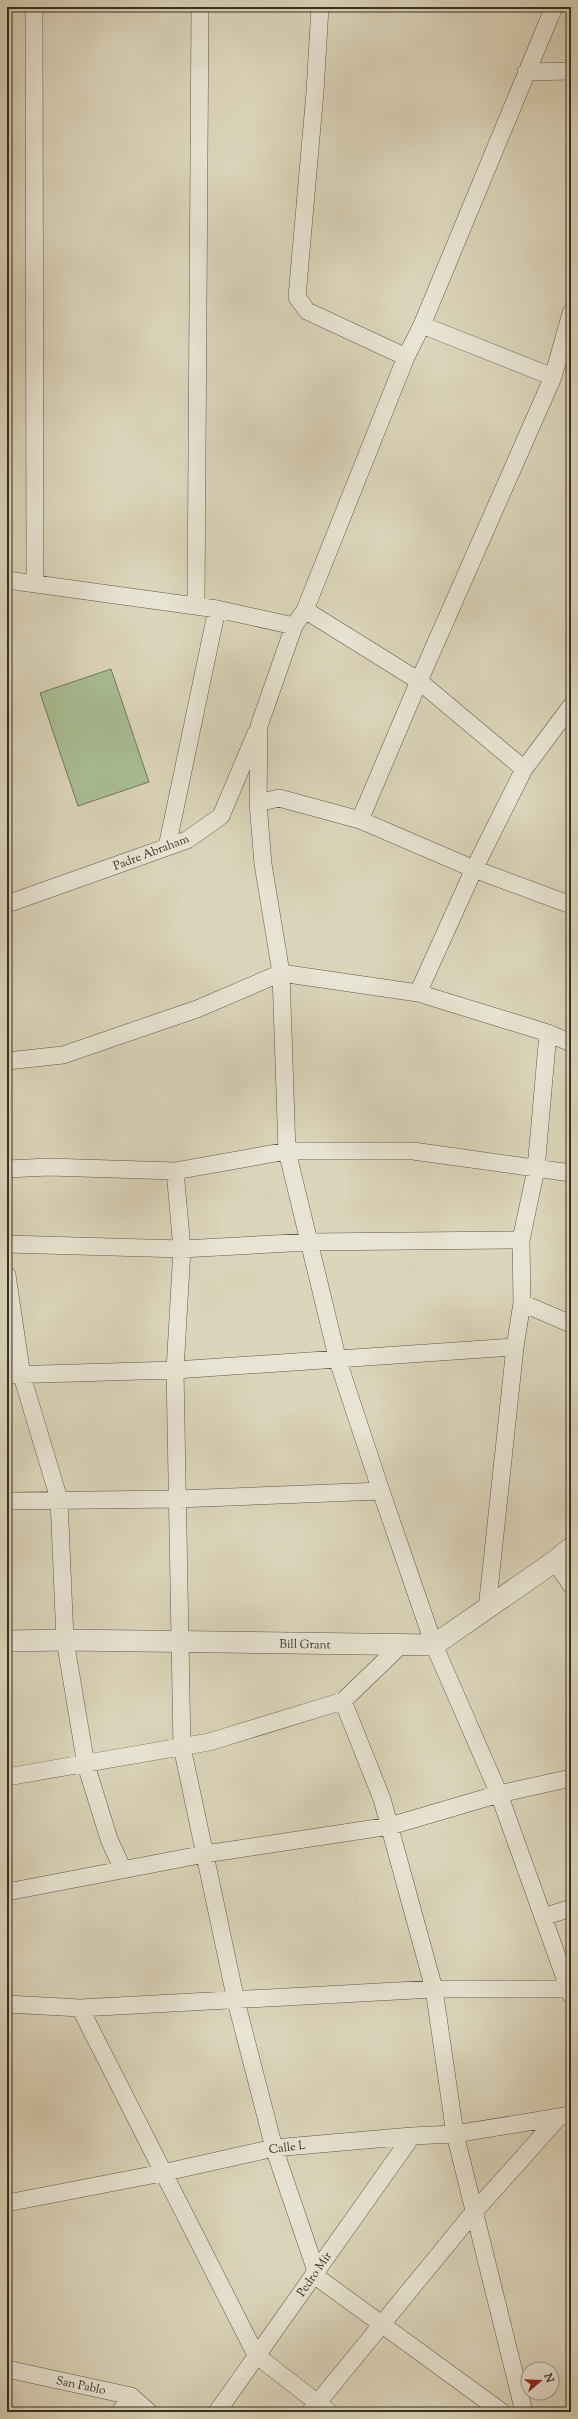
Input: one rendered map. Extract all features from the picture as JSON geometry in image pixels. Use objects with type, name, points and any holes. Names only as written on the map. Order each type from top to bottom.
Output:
[{"type":"street","points":[[34,7],[35,584]]},
{"type":"street","points":[[196,606],[200,7]]},
{"type":"street","points":[[320,7],[315,92],[297,297],[307,311],[406,357]]},
{"type":"street","points":[[7,2004],[80,2008],[236,2001],[434,1989],[570,1992],[499,1794],[434,1645],[381,1492],[338,1360],[287,1151],[281,973],[263,864],[258,803],[259,726],[294,626],[305,610],[406,357],[422,326],[554,7]]},
{"type":"street","points":[[526,72],[571,71]]},
{"type":"street","points":[[360,820],[418,681],[553,377],[571,313]]},
{"type":"street","points":[[422,326],[553,377]]},
{"type":"street","points":[[7,580],[217,609],[294,626]]},
{"type":"street","points":[[167,847],[217,609]]},
{"type":"street","points":[[305,610],[418,681],[524,769]]},
{"type":"street","points":[[418,993],[474,869],[524,769],[571,706]]},
{"type":"street","name":"Padre Abraham","points":[[7,904],[187,840],[221,816],[259,726]]},
{"type":"street","points":[[258,803],[279,798],[360,820],[474,869],[571,905]]},
{"type":"street","points":[[7,1061],[63,1055],[197,1009],[281,973],[418,993],[548,1033],[571,1043]]},
{"type":"street","points":[[487,1609],[514,1347],[522,1303],[521,1240],[536,1169],[548,1033]]},
{"type":"street","points":[[7,1168],[49,1167],[175,1170],[287,1151],[413,1151],[571,1173]]},
{"type":"street","points":[[175,1170],[182,1249],[175,1370],[182,1747],[236,2001],[274,2148],[315,2268],[314,2275],[502,2412]]},
{"type":"street","points":[[7,1244],[182,1249],[309,1242],[521,1240]]},
{"type":"street","points":[[7,1274],[15,1375],[59,1499],[65,1640],[86,1765],[109,1839],[123,1870]]},
{"type":"street","points":[[522,1303],[571,1324]]},
{"type":"street","points":[[15,1375],[175,1370],[514,1347]]},
{"type":"street","points":[[7,1501],[59,1499],[178,1499],[381,1492]]},
{"type":"street","points":[[434,1645],[555,1562],[571,1548]]},
{"type":"street","points":[[555,1562],[571,1584]]},
{"type":"street","name":"Bill Grant","points":[[7,1641],[65,1640],[434,1645]]},
{"type":"street","points":[[7,1777],[86,1765],[209,1742],[343,1701],[401,1645]]},
{"type":"street","points":[[343,1701],[382,1799],[434,1989],[455,2134],[473,2213],[524,2412]]},
{"type":"street","points":[[7,1892],[205,1854],[390,1826],[499,1794],[571,1778]]},
{"type":"street","points":[[543,1918],[571,1908]]},
{"type":"street","points":[[80,2008],[162,2173],[256,2355],[319,2409],[382,2325],[473,2213],[565,2116]]},
{"type":"street","name":"Calle L","points":[[7,2203],[162,2173],[274,2148],[412,2136],[455,2134],[565,2116]]},
{"type":"street","name":"Pedro Mír","points":[[217,2412],[412,2136]]},
{"type":"street","name":"San Pablo","points":[[7,2369],[130,2396],[149,2412]]},
{"type":"street","points":[[120,2412],[130,2396]]},
{"type":"green space","points":[[111,669],[149,782],[78,806],[40,693]]}]
